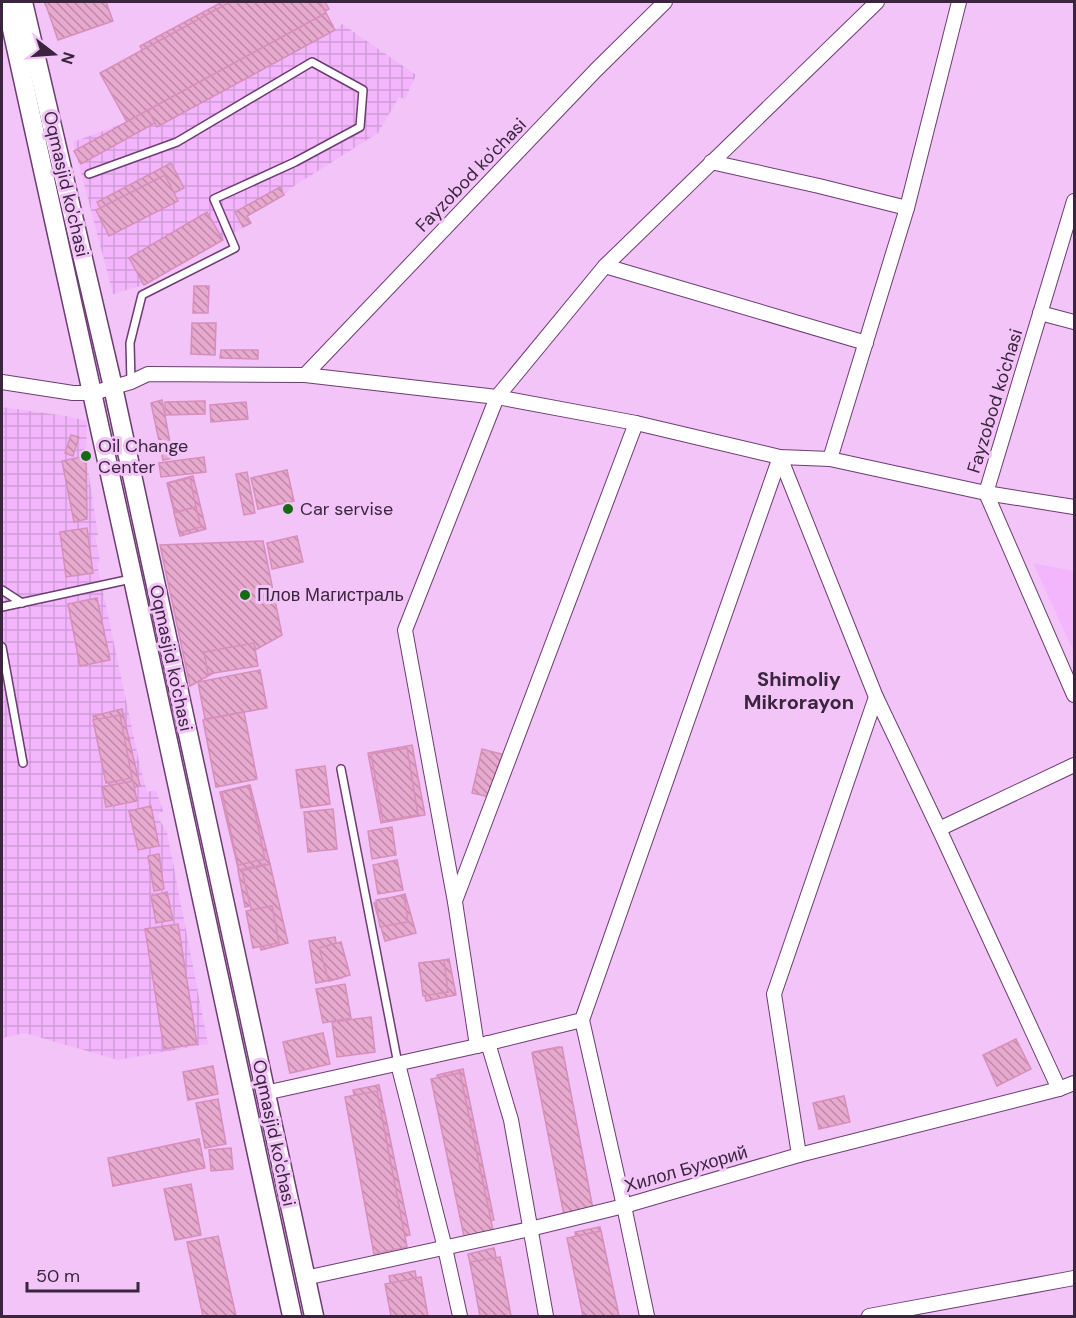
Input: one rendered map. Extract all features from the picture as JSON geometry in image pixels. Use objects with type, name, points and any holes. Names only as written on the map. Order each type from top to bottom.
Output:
[{"type":"main road","name":"Oqmasjid ko'chasi","points":[[6,2],[93,393],[292,1317]]},
{"type":"main road","name":"Oqmasjid ko'chasi","points":[[23,2],[113,387],[314,1317]]},
{"type":"street","name":"Fayzobod ko'chasi","points":[[306,375],[596,70],[665,2]]},
{"type":"street","points":[[546,1317],[511,1120],[483,1045],[405,630],[497,398],[605,266],[877,2]]},
{"type":"street","points":[[830,459],[907,208],[958,2]]},
{"type":"street","points":[[711,162],[907,208]]},
{"type":"street","name":"Fayzobod ko'chasi","points":[[2,382],[73,393],[93,393],[148,374],[306,375],[497,398],[636,423],[780,457],[830,459],[986,493],[1074,201]]},
{"type":"street","points":[[605,266],[866,343]]},
{"type":"street","points":[[1040,313],[1074,321]]},
{"type":"street","points":[[455,902],[636,423]]},
{"type":"street","points":[[780,457],[876,697],[1059,1089]]},
{"type":"street","points":[[647,1317],[582,1020],[780,457]]},
{"type":"street","points":[[986,493],[1074,507]]},
{"type":"street","points":[[986,493],[1074,695]]},
{"type":"street","points":[[799,1155],[774,994],[876,697]]},
{"type":"street","points":[[939,829],[1074,765]]},
{"type":"street","points":[[265,1093],[483,1045],[582,1020]]},
{"type":"street","points":[[398,1064],[445,1248],[460,1317]]},
{"type":"street","name":"Хилол Бухорий","points":[[305,1278],[624,1206],[799,1155],[1059,1089],[1074,1083]]},
{"type":"street","points":[[869,1317],[1074,1278]]},
{"type":"lane","points":[[89,174],[177,142],[312,62],[363,90],[360,127],[295,162],[214,199],[235,248],[223,252],[142,295],[130,343],[130,382]]},
{"type":"lane","points":[[2,607],[133,579]]},
{"type":"lane","points":[[2,590],[22,603]]},
{"type":"lane","points":[[2,647],[23,763]]},
{"type":"lane","points":[[341,769],[398,1064]]},
{"type":"shaded area","points":[[342,24],[416,75],[405,99],[399,97],[378,133],[294,186],[284,195],[247,216],[251,223],[144,285],[113,294],[73,142],[127,122],[335,30]]},
{"type":"shaded area","points":[[2,407],[87,421],[86,456],[98,535],[95,536],[100,561],[97,564],[140,766],[147,792],[156,790],[163,811],[157,816],[167,832],[208,1044],[118,1060],[25,1033],[2,1038]]},
{"type":"shaded area","points":[[1033,563],[1074,571],[1074,652]]},
{"type":"building","points":[[44,2],[103,2],[70,19],[64,10],[52,17]]},
{"type":"building","points":[[45,2],[106,2],[113,21],[58,40]]},
{"type":"building","points":[[222,2],[325,2],[329,9],[168,97],[140,46]]},
{"type":"building","points":[[230,2],[320,2],[326,13],[127,122],[100,73]]},
{"type":"building","points":[[326,13],[335,30],[157,127],[148,110]]},
{"type":"building","points":[[148,110],[155,123],[81,164],[74,151]]},
{"type":"building","points":[[171,163],[184,188],[110,227],[97,202]]},
{"type":"building","points":[[165,175],[178,201],[109,236],[96,210]]},
{"type":"building","points":[[280,187],[284,195],[247,216],[251,223],[243,227],[235,212]]},
{"type":"building","points":[[207,212],[223,240],[144,285],[129,258]]},
{"type":"building","points":[[194,286],[209,286],[208,313],[193,313]]},
{"type":"building","points":[[192,323],[216,323],[215,355],[191,354]]},
{"type":"building","points":[[221,350],[258,350],[258,359],[220,358]]},
{"type":"building","points":[[162,400],[173,458],[163,460],[151,403]]},
{"type":"building","points":[[205,401],[205,414],[165,415],[165,402]]},
{"type":"building","points":[[246,402],[248,419],[211,422],[210,405]]},
{"type":"building","points":[[71,435],[79,437],[73,456],[65,453]]},
{"type":"building","points":[[86,456],[87,519],[74,522],[62,461]]},
{"type":"building","points":[[204,457],[206,472],[161,477],[159,463]]},
{"type":"building","points":[[287,470],[294,501],[258,509],[251,478]]},
{"type":"building","points":[[247,472],[255,513],[244,515],[236,474]]},
{"type":"building","points":[[193,476],[206,529],[180,536],[167,483]]},
{"type":"building","points":[[190,478],[196,507],[175,512],[168,483]]},
{"type":"building","points":[[196,507],[201,527],[179,533],[174,513]]},
{"type":"building","points":[[87,528],[93,573],[66,577],[60,532]]},
{"type":"building","points":[[297,536],[303,562],[272,569],[267,543]]},
{"type":"building","points":[[263,541],[282,635],[190,686],[160,545]]},
{"type":"building","points":[[97,598],[110,660],[80,666],[68,604]]},
{"type":"building","points":[[254,643],[258,666],[208,674],[204,652]]},
{"type":"building","points":[[260,670],[267,708],[205,719],[198,682]]},
{"type":"building","points":[[122,709],[140,786],[111,793],[93,716]]},
{"type":"building","points":[[244,712],[257,779],[216,787],[203,720]]},
{"type":"building","points":[[120,715],[132,778],[106,783],[93,720]]},
{"type":"building","points":[[412,745],[425,815],[381,823],[368,753]]},
{"type":"building","points":[[407,748],[418,815],[383,821],[371,754]]},
{"type":"building","points":[[482,749],[505,755],[494,798],[472,793]]},
{"type":"building","points":[[325,766],[330,804],[301,808],[296,770]]},
{"type":"building","points":[[133,781],[137,801],[106,807],[102,787]]},
{"type":"building","points":[[250,785],[270,864],[239,872],[220,792]]},
{"type":"building","points":[[249,786],[265,859],[238,865],[222,792]]},
{"type":"building","points":[[151,806],[159,846],[138,850],[129,811]]},
{"type":"building","points":[[333,809],[337,849],[308,852],[304,812]]},
{"type":"building","points":[[392,827],[396,855],[372,859],[368,831]]},
{"type":"building","points":[[159,854],[164,889],[154,891],[148,856]]},
{"type":"building","points":[[397,860],[403,890],[378,894],[373,865]]},
{"type":"building","points":[[265,864],[273,901],[245,907],[238,870]]},
{"type":"building","points":[[270,864],[288,943],[261,950],[242,871]]},
{"type":"building","points":[[167,892],[173,920],[156,923],[151,896]]},
{"type":"building","points":[[405,894],[416,933],[385,941],[374,903]]},
{"type":"building","points":[[404,895],[408,922],[380,927],[376,900]]},
{"type":"building","points":[[272,906],[279,943],[253,948],[246,911]]},
{"type":"building","points":[[178,924],[197,1044],[164,1049],[145,929]]},
{"type":"building","points":[[335,937],[342,978],[316,983],[309,941]]},
{"type":"building","points":[[341,942],[350,975],[329,981],[319,948]]},
{"type":"building","points":[[449,959],[456,995],[426,1001],[419,965]]},
{"type":"building","points":[[444,960],[448,992],[423,996],[419,963]]},
{"type":"building","points":[[345,984],[351,1018],[323,1023],[316,989]]},
{"type":"building","points":[[371,1017],[375,1052],[337,1057],[332,1022]]},
{"type":"building","points":[[323,1033],[330,1064],[290,1073],[283,1042]]},
{"type":"building","points":[[1016,1039],[1031,1069],[997,1086],[983,1055]]},
{"type":"building","points":[[559,1047],[590,1197],[564,1203],[533,1052]]},
{"type":"building","points":[[562,1047],[593,1209],[564,1215],[532,1053]]},
{"type":"building","points":[[213,1066],[218,1094],[188,1100],[183,1072]]},
{"type":"building","points":[[463,1069],[494,1220],[469,1226],[437,1075]]},
{"type":"building","points":[[460,1073],[494,1235],[465,1241],[431,1079]]},
{"type":"building","points":[[379,1085],[410,1235],[384,1241],[353,1090]]},
{"type":"building","points":[[377,1091],[407,1247],[374,1254],[345,1097]]},
{"type":"building","points":[[844,1096],[850,1122],[819,1129],[813,1103]]},
{"type":"building","points":[[218,1099],[226,1144],[205,1148],[196,1103]]},
{"type":"building","points":[[199,1139],[205,1168],[113,1186],[108,1158]]},
{"type":"building","points":[[231,1148],[233,1169],[211,1171],[209,1150]]},
{"type":"building","points":[[191,1184],[201,1235],[175,1240],[164,1189]]},
{"type":"building","points":[[600,1227],[616,1316],[590,1316],[575,1232]]},
{"type":"building","points":[[601,1231],[619,1316],[583,1316],[567,1238]]},
{"type":"building","points":[[218,1236],[236,1316],[203,1316],[187,1242]]},
{"type":"building","points":[[494,1248],[509,1316],[482,1316],[468,1254]]},
{"type":"building","points":[[500,1257],[511,1316],[480,1316],[470,1262]]},
{"type":"building","points":[[415,1271],[424,1316],[397,1316],[389,1276]]},
{"type":"building","points":[[421,1277],[428,1316],[391,1316],[385,1284]]},
{"type":"place","name":"Oil Change Center","points":[[86,456]]},
{"type":"place","name":"Car servise","points":[[288,509]]},
{"type":"place","name":"Плов Магистраль","points":[[245,595]]},
{"type":"district","name":"Shimoliy Mikrorayon","points":[[799,690]]}]
